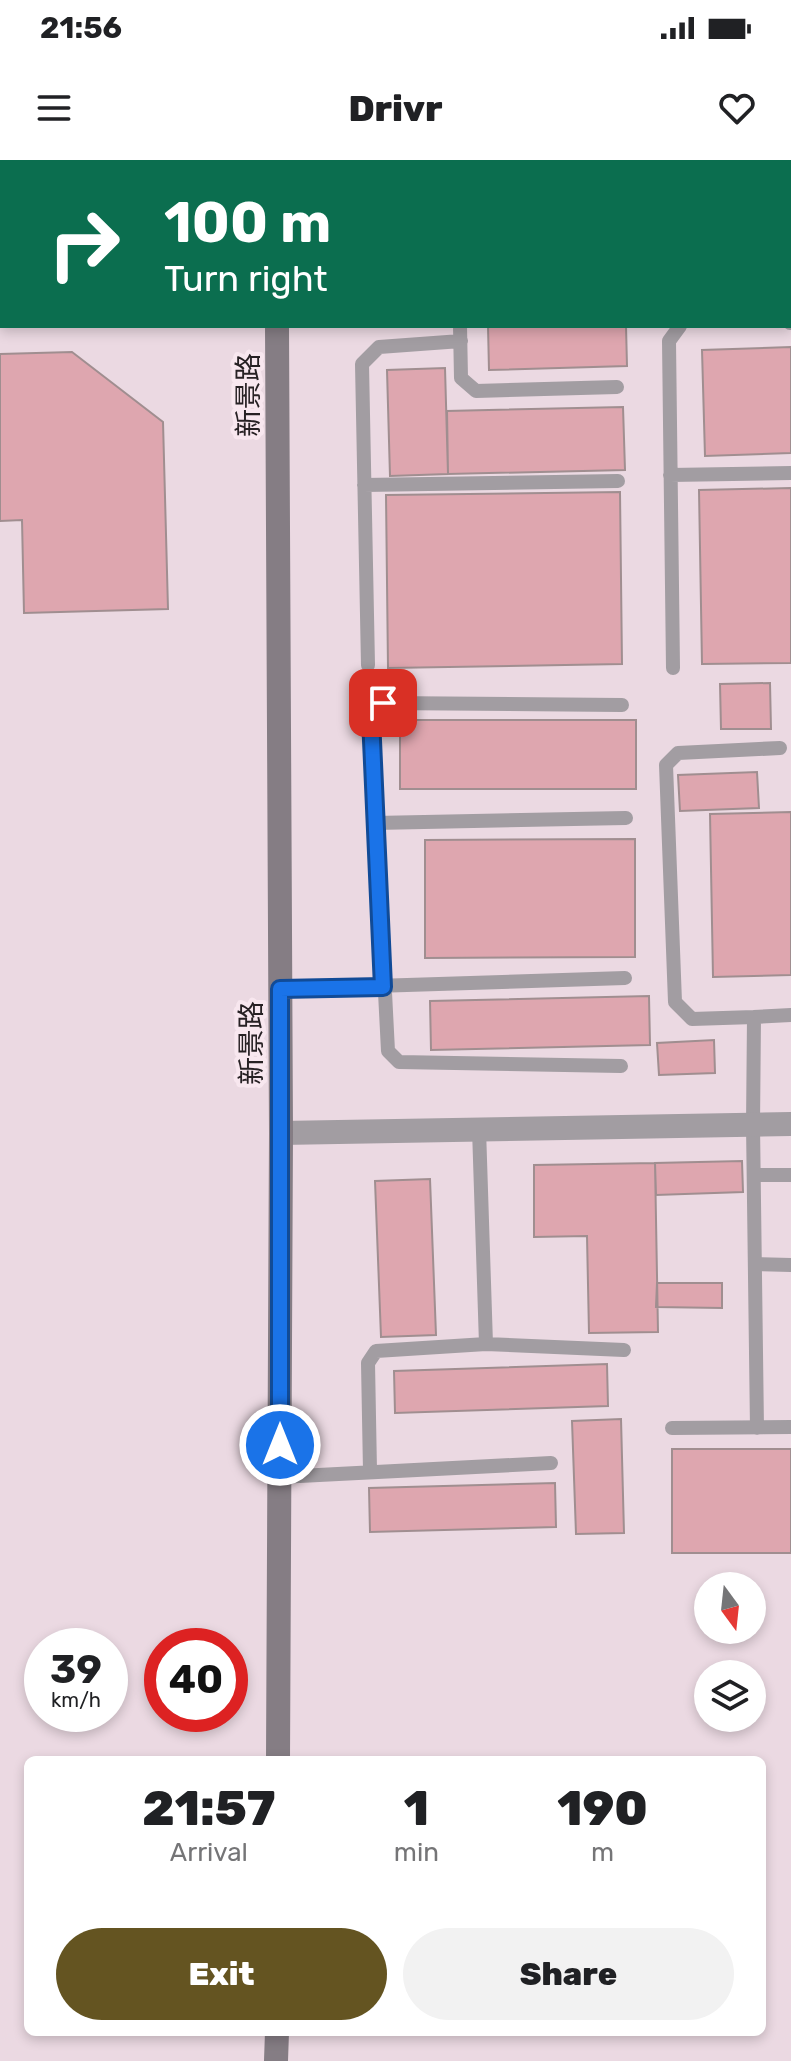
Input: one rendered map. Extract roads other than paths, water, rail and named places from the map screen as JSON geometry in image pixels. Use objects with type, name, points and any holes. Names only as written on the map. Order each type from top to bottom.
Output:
[{"type":"street","name":"新景路","points":[[277,328],[281,1133],[278,1756]]},
{"type":"street","points":[[281,1133],[791,1124]]},
{"type":"street","points":[[276,2061],[277,2036]]},
{"type":"lane","points":[[673,668],[669,341],[679,328]]},
{"type":"lane","points":[[368,665],[362,364],[379,347],[460,334],[461,378],[476,391],[617,387]]},
{"type":"lane","points":[[670,475],[791,473]]},
{"type":"lane","points":[[364,485],[618,481]]},
{"type":"lane","points":[[621,1066],[399,1062],[388,1051],[371,718],[383,703],[622,705]]},
{"type":"lane","points":[[780,748],[678,753],[666,765],[675,1002],[692,1019],[791,1015]]},
{"type":"lane","points":[[375,823],[626,818]]},
{"type":"lane","points":[[280,989],[625,978]]},
{"type":"lane","points":[[754,1017],[757,1428]]},
{"type":"lane","points":[[479,1129],[486,1344]]},
{"type":"lane","points":[[754,1175],[791,1175]]},
{"type":"lane","points":[[755,1264],[791,1265]]},
{"type":"lane","points":[[370,1471],[368,1363],[376,1351],[486,1344],[624,1350]]},
{"type":"lane","points":[[672,1428],[791,1427]]},
{"type":"lane","points":[[280,1477],[551,1463]]}]
